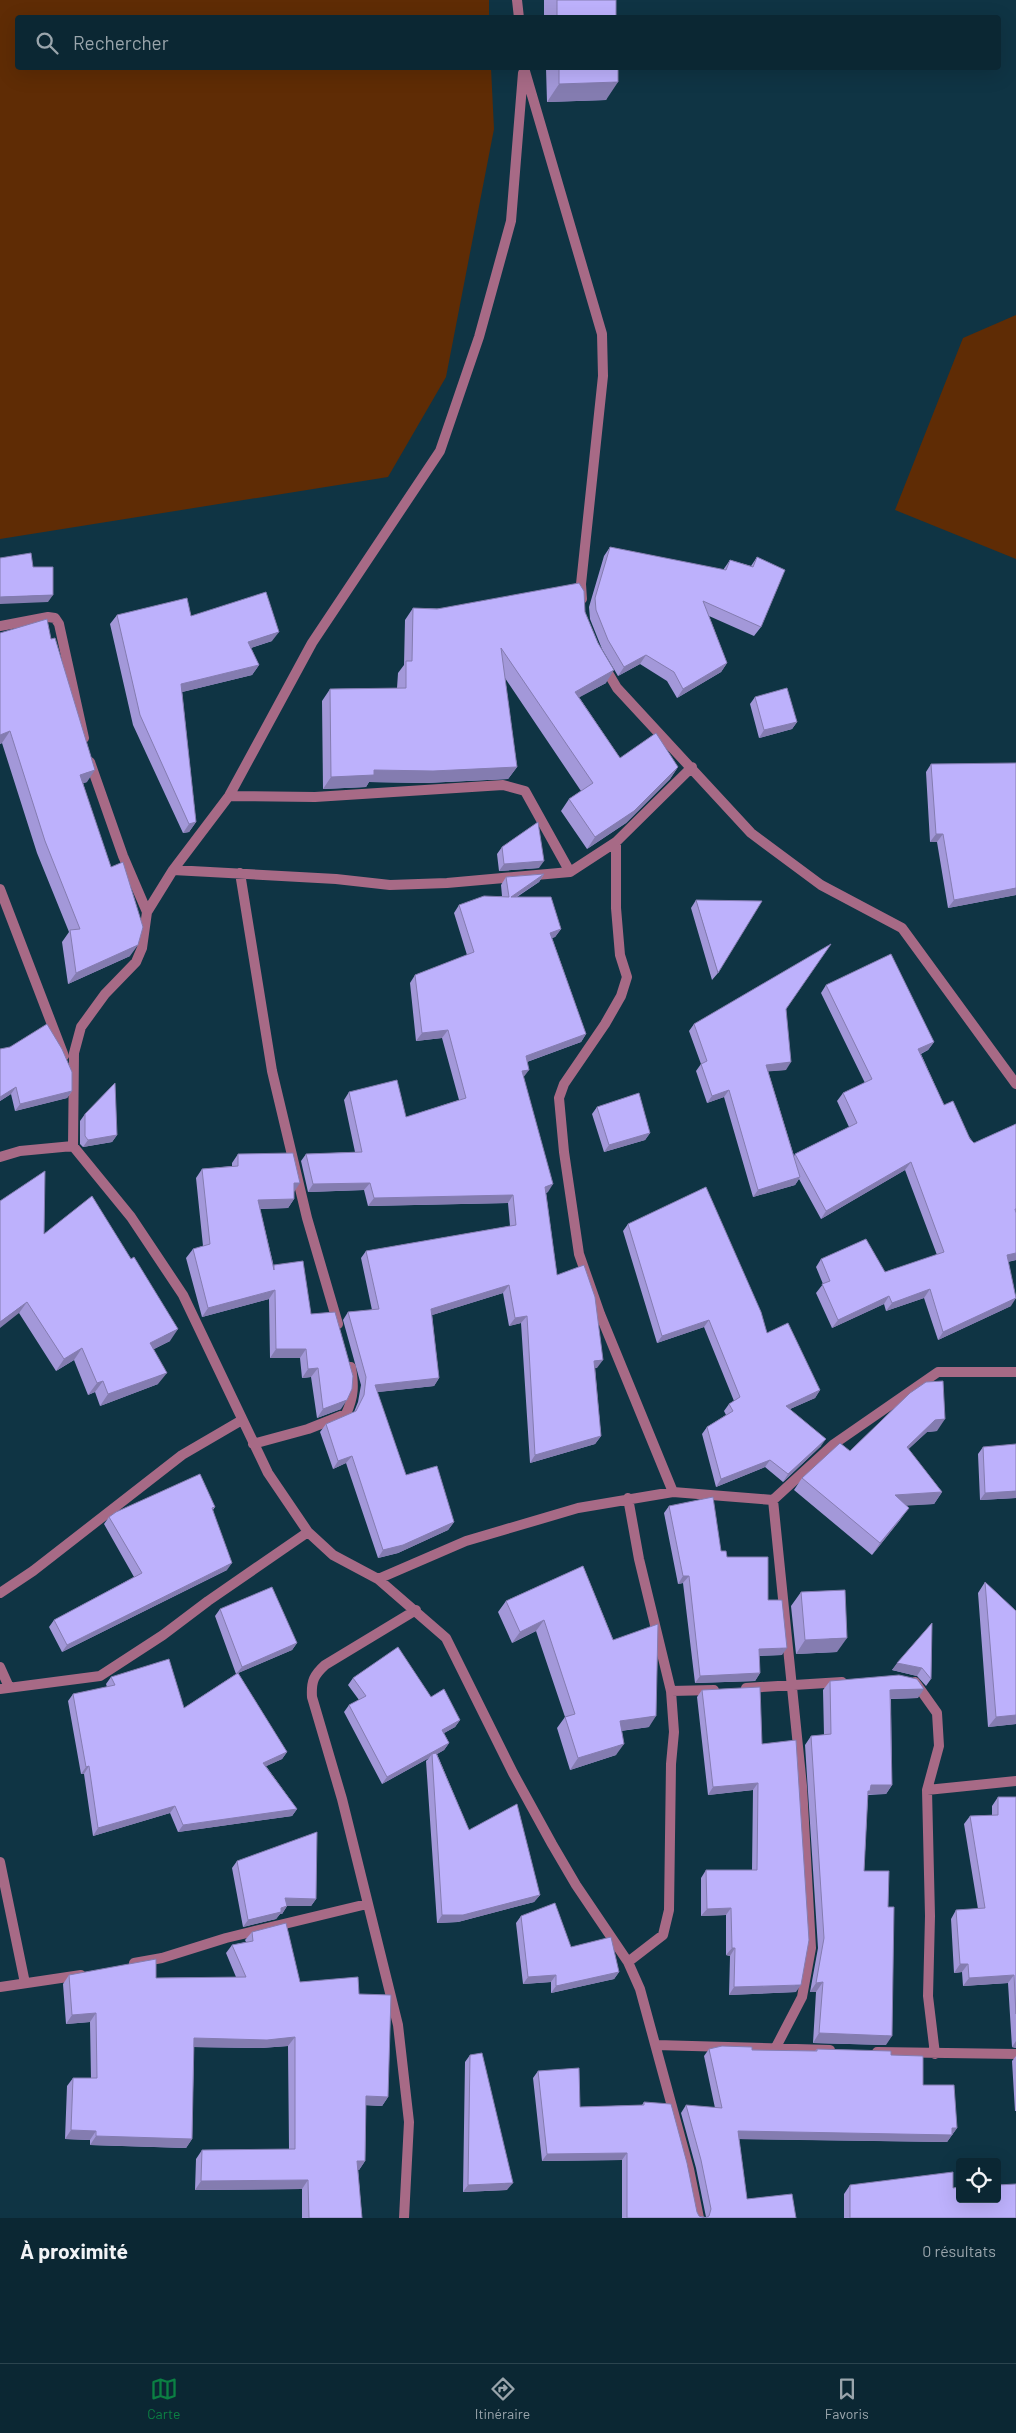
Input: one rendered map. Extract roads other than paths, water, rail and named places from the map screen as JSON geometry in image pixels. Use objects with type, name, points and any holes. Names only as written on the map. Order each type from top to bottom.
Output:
[{"type":"street","points":[[517,0],[519,15]]},
{"type":"street","points":[[524,70],[511,221],[479,337],[440,451],[312,643],[229,796],[173,870],[147,912],[142,948],[136,962],[105,994],[81,1027],[74,1053],[73,1146],[131,1217],[183,1296],[268,1473],[308,1532],[333,1555],[378,1579],[446,1638],[513,1773],[552,1844],[628,1962],[640,1988],[687,2160],[699,2218]]},
{"type":"street","points":[[525,70],[602,334],[603,376],[580,584],[582,612]]},
{"type":"street","points":[[0,626],[48,617],[54,618],[58,624],[89,759],[123,856],[147,912]]},
{"type":"street","points":[[600,659],[617,688],[751,833],[821,885],[902,928],[1016,1084]]},
{"type":"street","points":[[173,870],[336,879],[390,885],[447,883],[570,872],[616,842],[692,767]]},
{"type":"street","points":[[229,796],[316,796],[502,785],[515,787],[526,791],[570,872]]},
{"type":"street","points":[[616,842],[617,917],[620,955],[627,977],[621,996],[605,1024],[564,1084],[559,1098],[564,1152],[579,1254],[600,1314],[673,1492]]},
{"type":"street","points":[[240,873],[272,1071],[307,1218],[340,1330]]},
{"type":"street","points":[[0,889],[73,1078]]},
{"type":"street","points":[[0,1157],[20,1151],[73,1146]]},
{"type":"street","points":[[253,1444],[308,1430],[346,1414],[352,1400],[354,1384],[348,1358]]},
{"type":"street","points":[[378,1579],[466,1541],[578,1508],[628,1498],[673,1492],[773,1500],[834,1444],[938,1372],[1016,1372]]},
{"type":"street","points":[[0,1594],[33,1571],[182,1455],[242,1420]]},
{"type":"street","points":[[628,1498],[639,1559],[671,1692],[674,1732],[671,1764],[669,1910],[663,1935],[628,1962]]},
{"type":"street","points":[[773,1500],[802,1786],[811,1948],[802,1997],[776,2048]]},
{"type":"street","points":[[0,1667],[5,1688],[100,1676],[163,1635],[222,1591],[308,1532]]},
{"type":"street","points":[[404,2218],[410,2122],[398,2025],[342,1799],[312,1696],[312,1682],[316,1674],[325,1665],[416,1610]]},
{"type":"street","points":[[671,1692],[792,1686],[856,1680]]},
{"type":"street","points":[[908,1680],[915,1682],[937,1713],[939,1746],[927,1790],[930,1916],[928,1996],[935,2054]]},
{"type":"street","points":[[927,1790],[1016,1780]]},
{"type":"street","points":[[0,1862],[25,1983]]},
{"type":"street","points":[[126,1965],[367,1904]]},
{"type":"street","points":[[0,1987],[92,1972]]},
{"type":"street","points":[[656,2045],[845,2051]]},
{"type":"street","points":[[864,2052],[1016,2054]]}]
